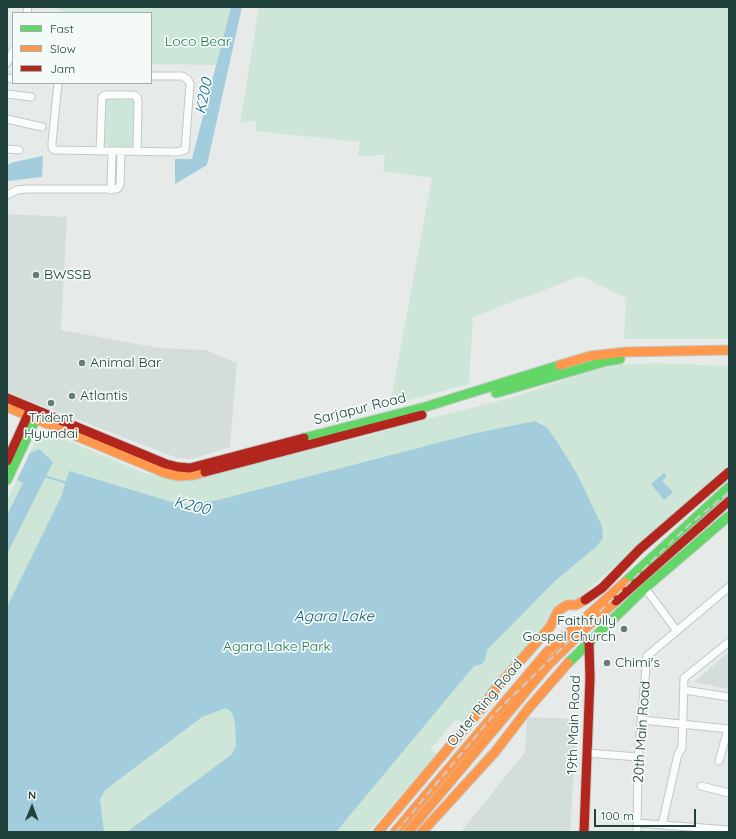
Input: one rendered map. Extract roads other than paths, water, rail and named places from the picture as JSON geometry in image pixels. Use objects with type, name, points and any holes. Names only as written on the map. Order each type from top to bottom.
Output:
[{"type":"main road","name":"Sarjapur Road","points":[[388,420],[590,356],[625,352],[729,350]]},
{"type":"main road","name":"Sarjapur Road","points":[[7,398],[34,414],[165,473],[178,476],[194,475],[206,472],[388,420],[608,361],[625,359],[729,358]]},
{"type":"main road","name":"Sarjapur Road","points":[[7,407],[34,414]]},
{"type":"main road","points":[[8,479],[20,443],[34,414]]},
{"type":"main road","points":[[7,461],[20,443]]},
{"type":"main road","points":[[378,832],[482,708],[493,692],[550,627],[561,609],[567,605],[576,605],[581,603],[602,588],[640,549],[729,472]]},
{"type":"main road","name":"Outer Ring Road","points":[[408,832],[579,628],[729,487]]},
{"type":"main road","name":"Outer Ring Road","points":[[395,832],[547,652],[579,628],[729,501]]},
{"type":"main road","points":[[422,832],[495,752],[551,681],[644,588],[729,516]]},
{"type":"main road","name":"19th Main Road","points":[[579,628],[589,642],[584,832]]},
{"type":"street","points":[[7,63],[10,53]]},
{"type":"street","points":[[58,84],[52,148],[57,151],[182,152],[186,148],[190,84],[188,80],[182,76],[152,76]]},
{"type":"street","points":[[7,94],[31,97]]},
{"type":"street","points":[[100,151],[102,97],[105,95],[134,95],[138,102],[137,152]]},
{"type":"street","points":[[7,119],[42,127]]},
{"type":"street","points":[[7,148],[19,150]]},
{"type":"street","points":[[112,151],[112,190]]},
{"type":"street","points":[[7,195],[17,190],[27,189],[117,189],[120,185],[121,152]]},
{"type":"street","points":[[644,588],[677,631],[729,587]]},
{"type":"street","name":"20th Main Road","points":[[637,832],[638,757],[647,656],[677,631]]},
{"type":"street","points":[[662,826],[678,754],[682,748],[684,678],[729,642]]},
{"type":"street","points":[[684,690],[729,697]]},
{"type":"street","points":[[642,720],[683,723],[728,729],[719,761]]},
{"type":"street","points":[[587,754],[638,757]]},
{"type":"street","points":[[701,786],[729,793]]},
{"type":"street","points":[[637,823],[729,830]]},
{"type":"water","points":[[231,7],[242,7],[207,165],[175,184],[175,159],[192,159]]},
{"type":"water","points":[[43,156],[42,177],[7,181],[7,165],[14,162]]},
{"type":"water","name":"Agara Lake","points":[[535,421],[547,428],[577,474],[602,526],[603,538],[597,546],[555,581],[487,650],[485,660],[482,664],[474,666],[336,832],[127,832],[231,755],[236,746],[235,723],[232,713],[226,708],[202,717],[105,790],[100,799],[104,832],[7,832],[7,607],[61,497],[69,471],[182,505],[218,500],[472,434]]},
{"type":"water","points":[[39,449],[53,462],[7,554],[7,515],[23,483],[17,480],[30,453]]},
{"type":"water","points":[[664,473],[667,476],[662,481],[673,492],[664,500],[651,484]]},
{"type":"waterway","name":"K200","points":[[44,476],[67,483]]},
{"type":"railway","points":[[396,832],[496,712],[690,524],[729,492]]},
{"type":"place","name":"BWSSB","points":[[36,275]]},
{"type":"place","name":"Animal Bar","points":[[82,363]]},
{"type":"place","name":"Atlantis","points":[[72,396]]},
{"type":"place","name":"Trident Hyundai","points":[[51,403]]},
{"type":"place","name":"Faithfully Gospel Church","points":[[624,629]]},
{"type":"place","name":"Chimi's","points":[[607,663]]},
{"type":"park label","name":"Loco Bear","points":[[198,42]]},
{"type":"park label","name":"Agara Lake Park","points":[[277,647]]}]
